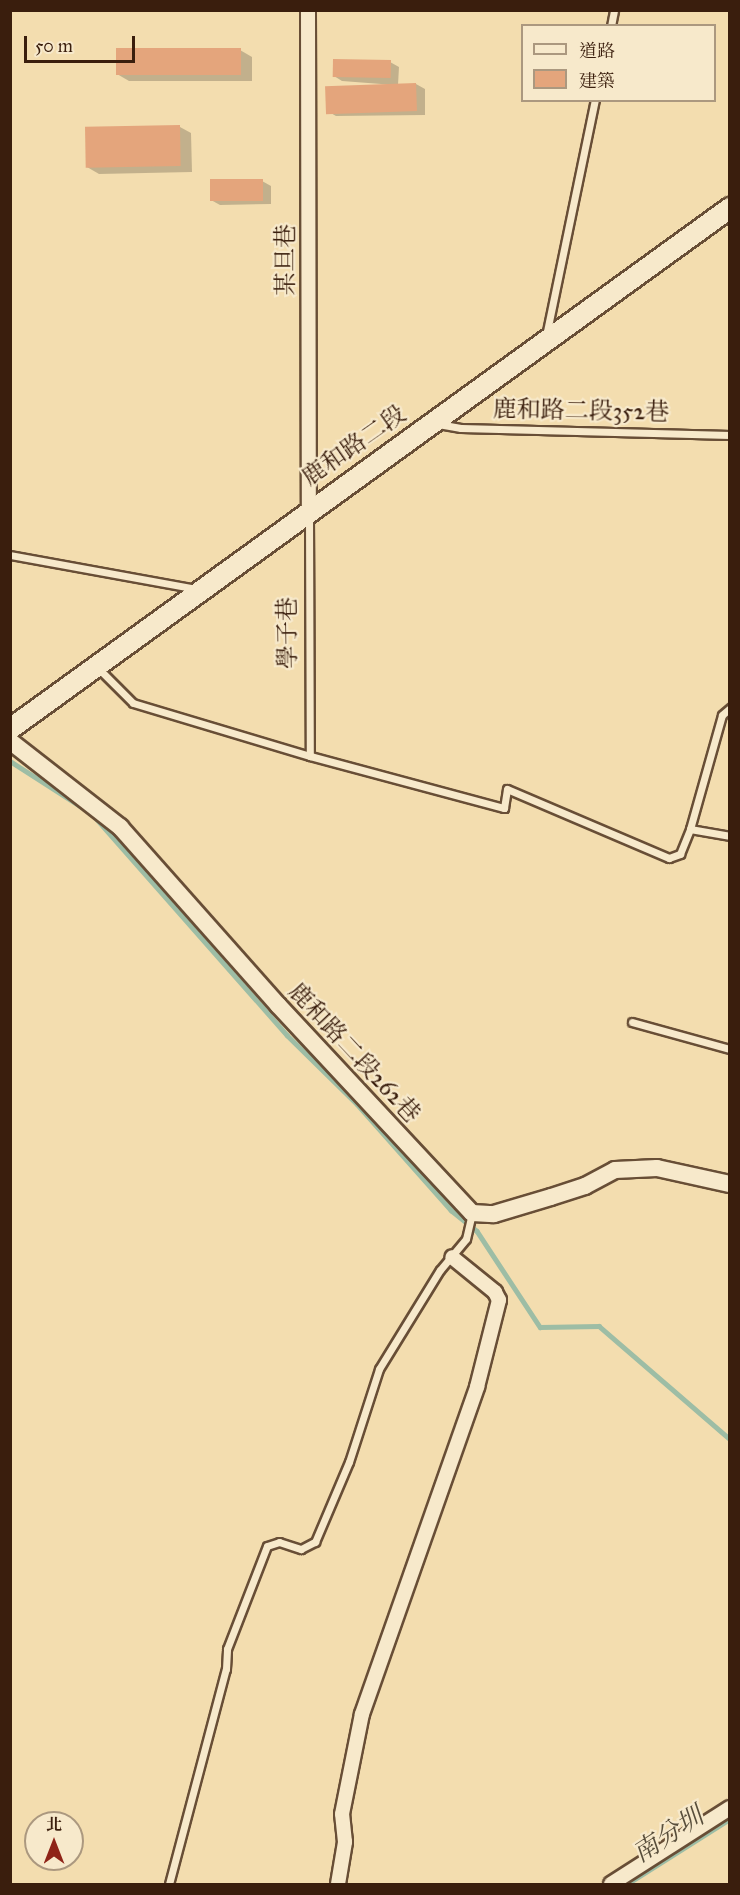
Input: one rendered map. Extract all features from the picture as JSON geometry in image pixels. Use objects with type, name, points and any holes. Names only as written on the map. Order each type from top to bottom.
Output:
[{"type":"main road","name":"鹿和路二段","points":[[10,729],[205,589],[309,509],[729,208]]},
{"type":"street","name":"某旦巷","points":[[308,10],[309,509]]},
{"type":"street","name":"鹿和路二段262巷","points":[[10,741],[120,827],[285,1014],[472,1213]]},
{"type":"street","points":[[472,1213],[494,1214],[551,1197],[585,1186],[615,1170],[657,1168],[729,1184]]},
{"type":"street","points":[[338,1884],[345,1842],[342,1814],[362,1714],[477,1387],[499,1300],[495,1292],[452,1257]]},
{"type":"street","points":[[610,1884],[729,1808]]},
{"type":"lane","points":[[546,338],[595,102]]},
{"type":"lane","name":"鹿和路二段352巷","points":[[432,423],[461,428],[729,435]]},
{"type":"lane","name":"學子巷","points":[[309,509],[310,756]]},
{"type":"lane","points":[[10,555],[179,588],[205,589]]},
{"type":"lane","points":[[96,666],[133,703],[310,756],[504,808],[507,789],[669,858],[680,854],[690,829],[722,715],[729,708]]},
{"type":"lane","points":[[690,829],[729,836]]},
{"type":"lane","points":[[632,1022],[729,1049]]},
{"type":"lane","points":[[169,1884],[226,1669],[227,1648],[267,1546],[279,1542],[301,1550],[315,1542],[350,1462],[379,1369],[466,1239],[472,1213]]},
{"type":"building","points":[[116,48],[241,48],[241,75],[116,75]]},
{"type":"building","points":[[333,59],[391,60],[391,78],[333,77]]},
{"type":"building","points":[[416,83],[417,111],[326,114],[325,86]]},
{"type":"building","points":[[180,125],[181,166],[86,168],[85,127]]},
{"type":"building","points":[[210,179],[263,179],[263,201],[210,201]]},
{"type":"waterway","points":[[10,761],[82,807]]},
{"type":"waterway","points":[[94,816],[287,1035],[357,1104],[451,1210],[477,1231],[540,1327],[599,1326],[730,1439]]},
{"type":"waterway","name":"南分圳","points":[[627,1884],[730,1819]]}]
